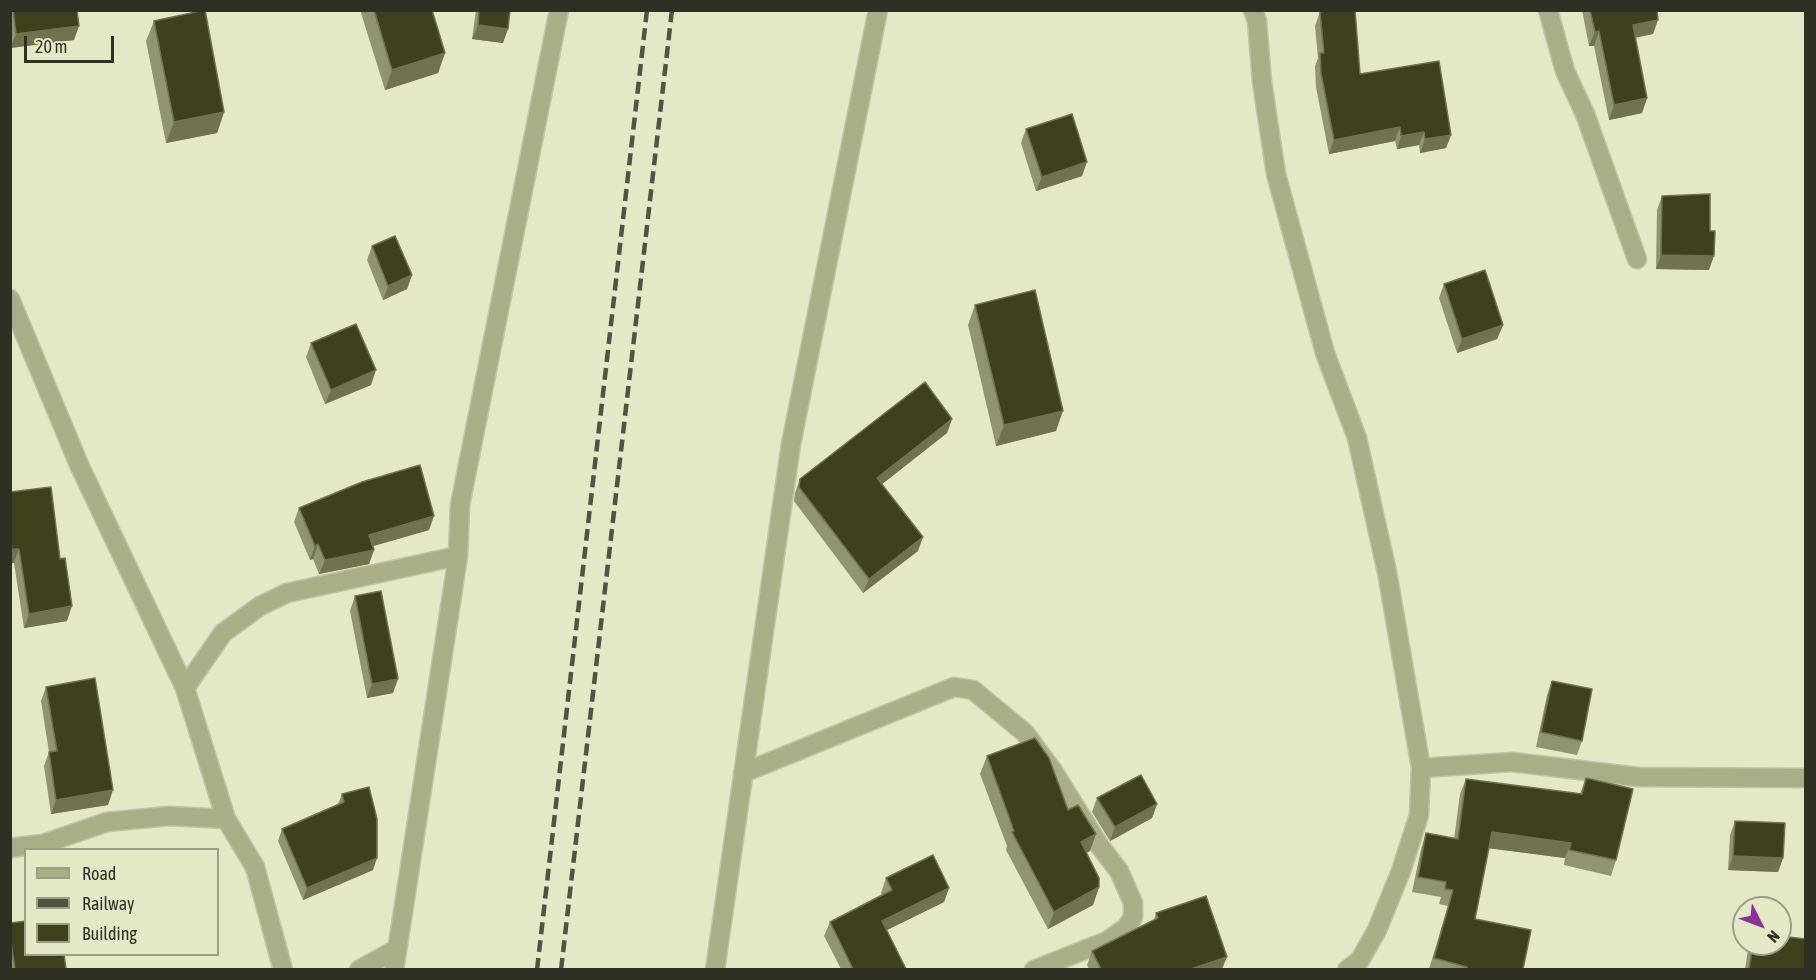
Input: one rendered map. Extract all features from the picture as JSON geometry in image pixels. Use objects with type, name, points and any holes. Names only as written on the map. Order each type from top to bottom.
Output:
[{"type":"street","points":[[394,969],[458,556],[460,505],[559,10]]},
{"type":"street","points":[[715,969],[791,444],[878,10]]},
{"type":"street","points":[[1253,10],[1257,21],[1262,82],[1276,174],[1325,353],[1358,438],[1387,572],[1421,768],[1419,815],[1401,871],[1377,930],[1360,960],[1347,969]]},
{"type":"street","points":[[1548,10],[1565,71],[1585,114],[1637,259]]},
{"type":"street","points":[[10,299],[80,467],[185,688],[226,819],[255,867],[283,969]]},
{"type":"street","points":[[185,688],[223,633],[260,606],[287,593],[458,556]]},
{"type":"street","points":[[743,773],[954,687],[974,690],[1025,733],[1053,771],[1099,845],[1119,871],[1133,903],[1133,917],[1127,927],[1107,941],[1034,969]]},
{"type":"street","points":[[1421,768],[1512,762],[1638,777],[1806,778]]},
{"type":"street","points":[[10,848],[44,844],[107,822],[169,816],[226,819]]},
{"type":"street","points":[[359,969],[397,949]]},
{"type":"building","points":[[13,10],[77,10],[79,26],[16,34]]},
{"type":"building","points":[[205,10],[224,112],[174,122],[154,21]]},
{"type":"building","points":[[374,10],[432,10],[445,53],[392,70]]},
{"type":"building","points":[[479,10],[510,10],[508,29],[478,25]]},
{"type":"building","points":[[1355,10],[1360,74],[1439,61],[1451,135],[1425,139],[1424,132],[1401,136],[1400,127],[1334,140],[1321,73],[1320,53],[1324,53],[1320,12]]},
{"type":"building","points":[[1590,10],[1657,10],[1658,20],[1633,25],[1647,98],[1614,105],[1599,31],[1595,32]]},
{"type":"building","points":[[1072,114],[1087,162],[1042,177],[1026,129]]},
{"type":"building","points":[[1710,194],[1710,231],[1715,231],[1714,256],[1661,255],[1662,196]]},
{"type":"building","points":[[395,236],[412,275],[388,286],[372,246]]},
{"type":"building","points":[[1485,270],[1503,325],[1462,339],[1444,284]]},
{"type":"building","points":[[1035,290],[1063,411],[1004,425],[975,305]]},
{"type":"building","points":[[356,324],[376,370],[331,390],[311,343]]},
{"type":"building","points":[[925,382],[952,419],[877,478],[923,537],[869,579],[799,487],[800,479]]},
{"type":"building","points":[[420,465],[434,516],[369,535],[374,550],[325,560],[318,544],[315,546],[299,508],[362,482]]},
{"type":"building","points":[[51,487],[60,559],[65,558],[72,606],[29,614],[19,549],[12,549],[10,492]]},
{"type":"building","points":[[381,591],[398,679],[372,684],[355,596]]},
{"type":"building","points":[[95,678],[113,790],[56,800],[49,752],[57,751],[46,687]]},
{"type":"building","points":[[1552,681],[1592,689],[1582,741],[1541,732]]},
{"type":"building","points":[[1035,738],[1049,758],[1068,810],[1078,805],[1096,834],[1081,842],[1099,878],[1099,887],[1054,912],[1012,832],[1014,831],[987,756]]},
{"type":"building","points":[[1141,775],[1157,804],[1115,827],[1097,798]]},
{"type":"building","points":[[1586,778],[1633,789],[1616,860],[1569,850],[1571,843],[1492,832],[1475,919],[1531,930],[1523,969],[1467,969],[1467,967],[1434,958],[1453,890],[1445,889],[1446,882],[1418,877],[1426,833],[1458,839],[1466,779],[1582,794]]},
{"type":"building","points":[[369,787],[377,819],[377,858],[307,888],[282,829],[344,802],[342,794]]},
{"type":"building","points":[[1735,821],[1785,823],[1783,858],[1733,856]]},
{"type":"building","points":[[933,855],[949,888],[882,921],[906,969],[853,969],[830,922],[892,890],[886,878]]},
{"type":"building","points":[[1206,896],[1227,957],[1191,969],[1101,969],[1092,951],[1158,918],[1156,913]]},
{"type":"building","points":[[24,921],[24,956],[64,956],[66,969],[15,969],[10,923]]},
{"type":"building","points":[[1792,937],[1806,939],[1806,969],[1749,969],[1751,956],[1792,956]]},
{"type":"railway","points":[[537,970],[647,10]]},
{"type":"railway","points":[[561,970],[672,10]]}]
